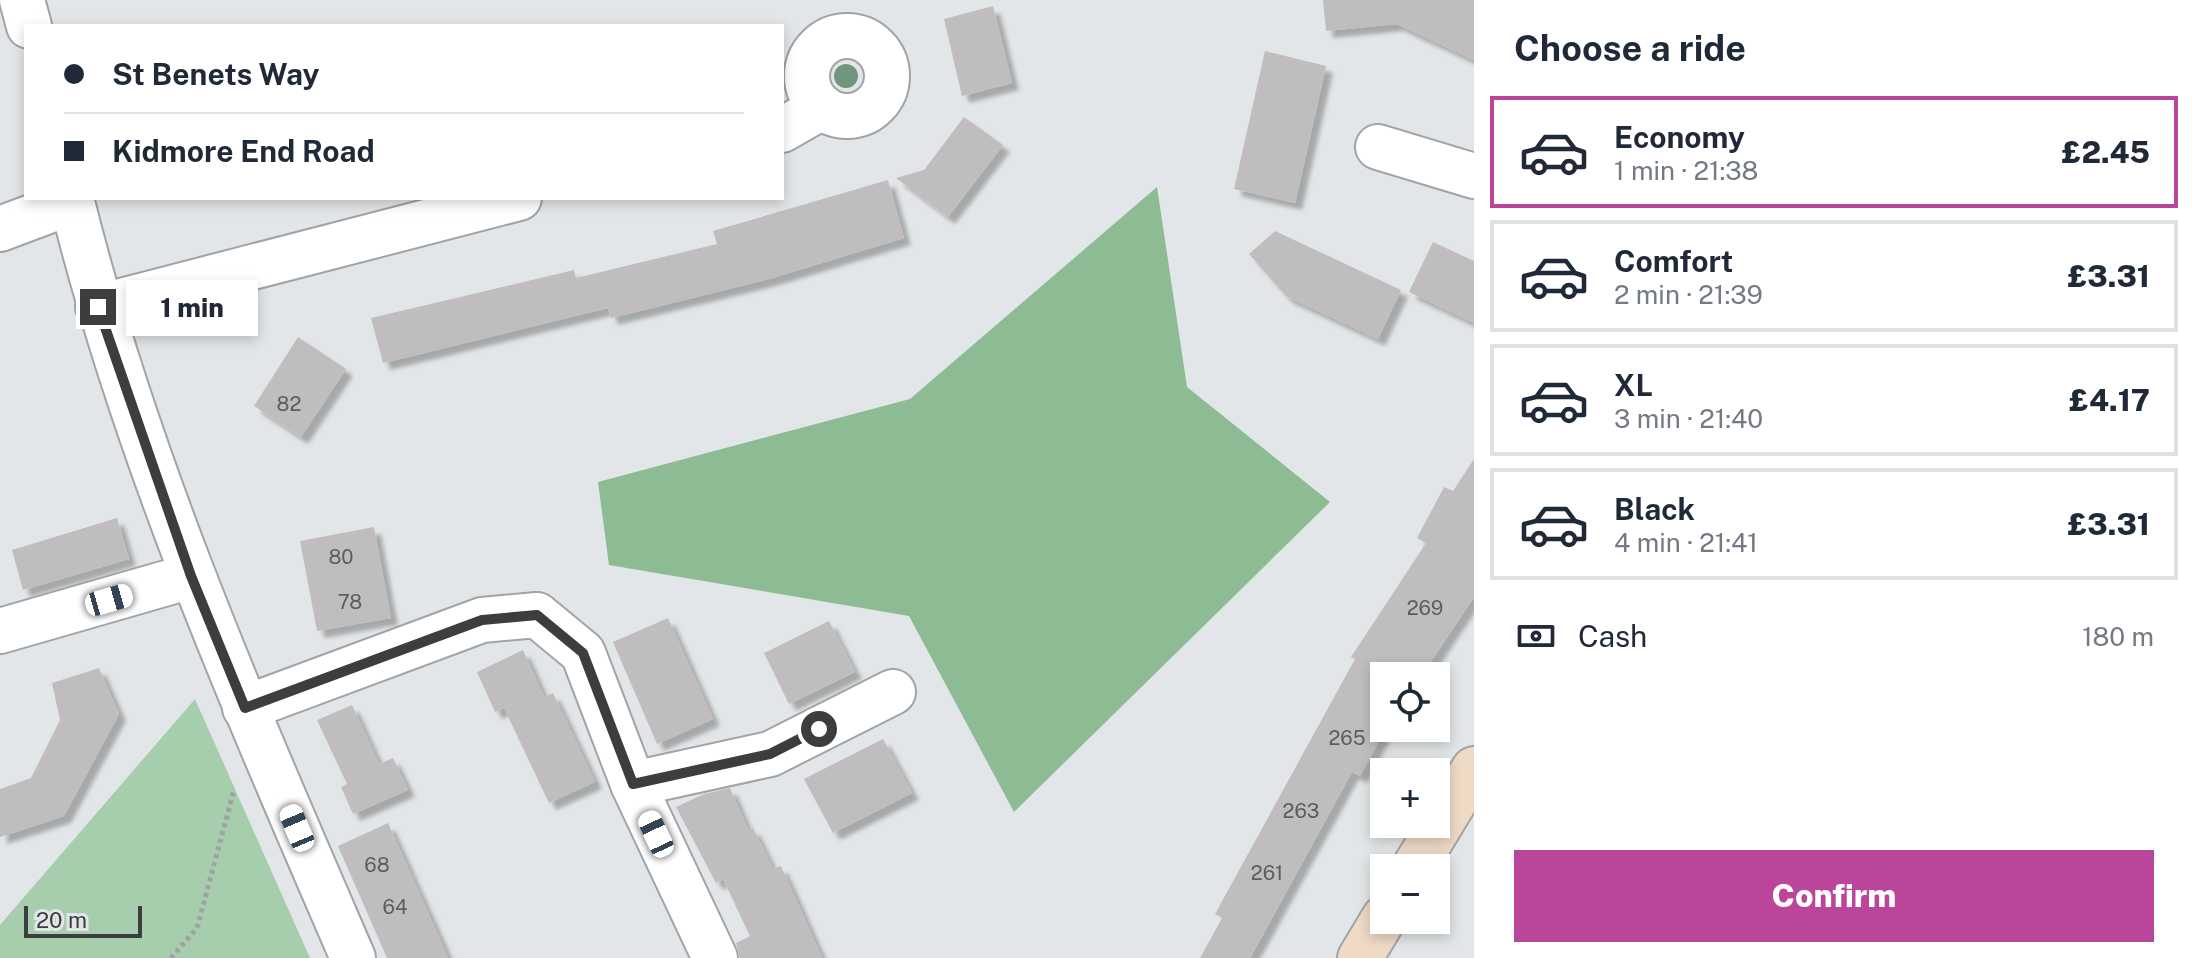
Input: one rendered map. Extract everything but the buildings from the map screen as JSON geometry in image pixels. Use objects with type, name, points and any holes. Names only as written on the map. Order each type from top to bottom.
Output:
[{"type":"main road","points":[[1422,854],[1474,769]]},
{"type":"main road","points":[[1360,958],[1374,934]]},
{"type":"street","points":[[22,0],[28,24]]},
{"type":"street","points":[[784,129],[822,107]]},
{"type":"street","points":[[1378,147],[1474,176]]},
{"type":"street","points":[[0,229],[72,200],[98,307],[191,576],[353,958]]},
{"type":"street","points":[[98,307],[511,200]]},
{"type":"street","points":[[0,631],[191,576]]},
{"type":"street","points":[[245,708],[482,620],[537,615],[583,653],[633,784],[715,958]]},
{"type":"street","points":[[633,784],[770,754],[893,692]]},
{"type":"path","points":[[171,958],[197,928],[235,789],[275,776]]},
{"type":"green space","points":[[1157,187],[1187,387],[1330,502],[1014,812],[909,616],[609,565],[598,482],[910,399]]},
{"type":"green space","points":[[195,699],[310,958],[0,958],[0,925]]},
{"type":"route","points":[[98,307],[191,576],[245,708],[482,620],[537,615],[583,653],[633,784],[770,754],[819,729]]}]
